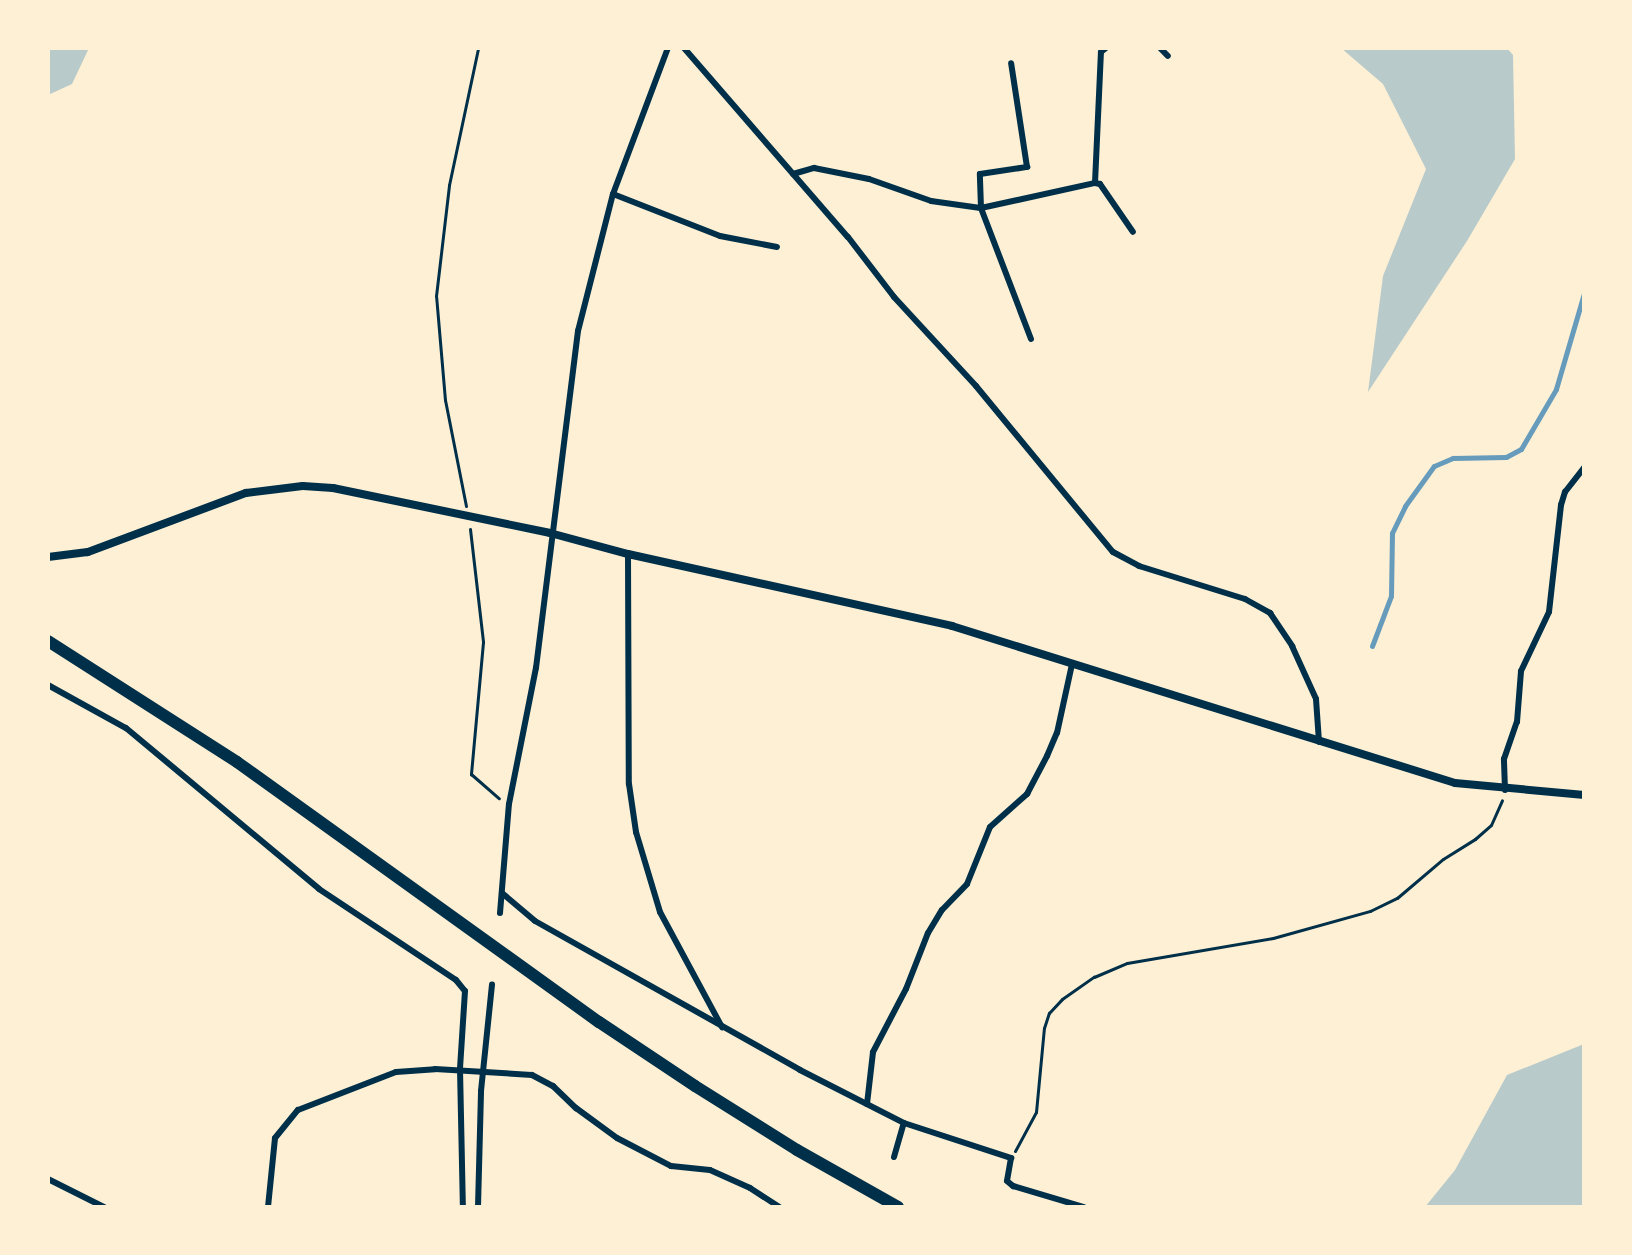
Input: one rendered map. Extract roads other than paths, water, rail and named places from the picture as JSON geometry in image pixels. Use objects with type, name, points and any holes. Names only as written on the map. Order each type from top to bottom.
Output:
[{"type":"highway","points":[[48,641],[237,762],[599,1022],[695,1086],[797,1150],[898,1207]]},
{"type":"street","points":[[500,913],[509,804],[536,668],[550,533],[578,331],[613,194],[668,48]]},
{"type":"street","points":[[684,48],[1113,552],[1139,566],[1245,599],[1270,613],[1292,646],[1316,699],[1319,743]]},
{"type":"street","points":[[1095,183],[1101,52],[1106,48]]},
{"type":"street","points":[[1160,48],[1168,56]]},
{"type":"street","points":[[1011,63],[1027,167],[980,174],[981,208],[1031,339]]},
{"type":"street","points":[[793,174],[814,168],[869,179],[931,201],[981,208],[1095,183],[1100,184],[1133,232]]},
{"type":"street","points":[[613,194],[720,236],[777,247]]},
{"type":"street","points":[[1505,790],[1504,759],[1517,722],[1521,671],[1549,612],[1561,505],[1571,483],[1584,468]]},
{"type":"street","points":[[48,557],[88,552],[246,493],[303,486],[333,488],[550,533],[628,554],[952,626],[1455,783],[1584,795]]},
{"type":"street","points":[[628,554],[629,784],[636,832],[660,912],[722,1027]]},
{"type":"street","points":[[867,1104],[873,1052],[906,989],[928,933],[942,910],[967,884],[990,827],[1027,794],[1057,733],[1072,664]]},
{"type":"street","points":[[48,685],[126,728],[319,889],[456,980],[465,991],[460,1069],[463,1207]]},
{"type":"street","points":[[502,893],[535,921],[722,1027],[867,1104],[904,1123],[1011,1158],[1007,1181],[1013,1186],[1084,1207]]},
{"type":"street","points":[[478,1207],[481,1091],[492,985]]},
{"type":"street","points":[[268,1207],[275,1138],[298,1110],[396,1072],[460,1069],[532,1075],[553,1086],[617,1138],[671,1166],[710,1170],[750,1188],[779,1207]]},
{"type":"street","points":[[894,1157],[904,1123]]},
{"type":"street","points":[[48,1179],[104,1207]]},
{"type":"waterway","points":[[1372,646],[1391,596],[1392,533],[1405,506],[1434,466],[1453,458],[1506,457],[1521,449],[1556,389],[1584,293]]}]
